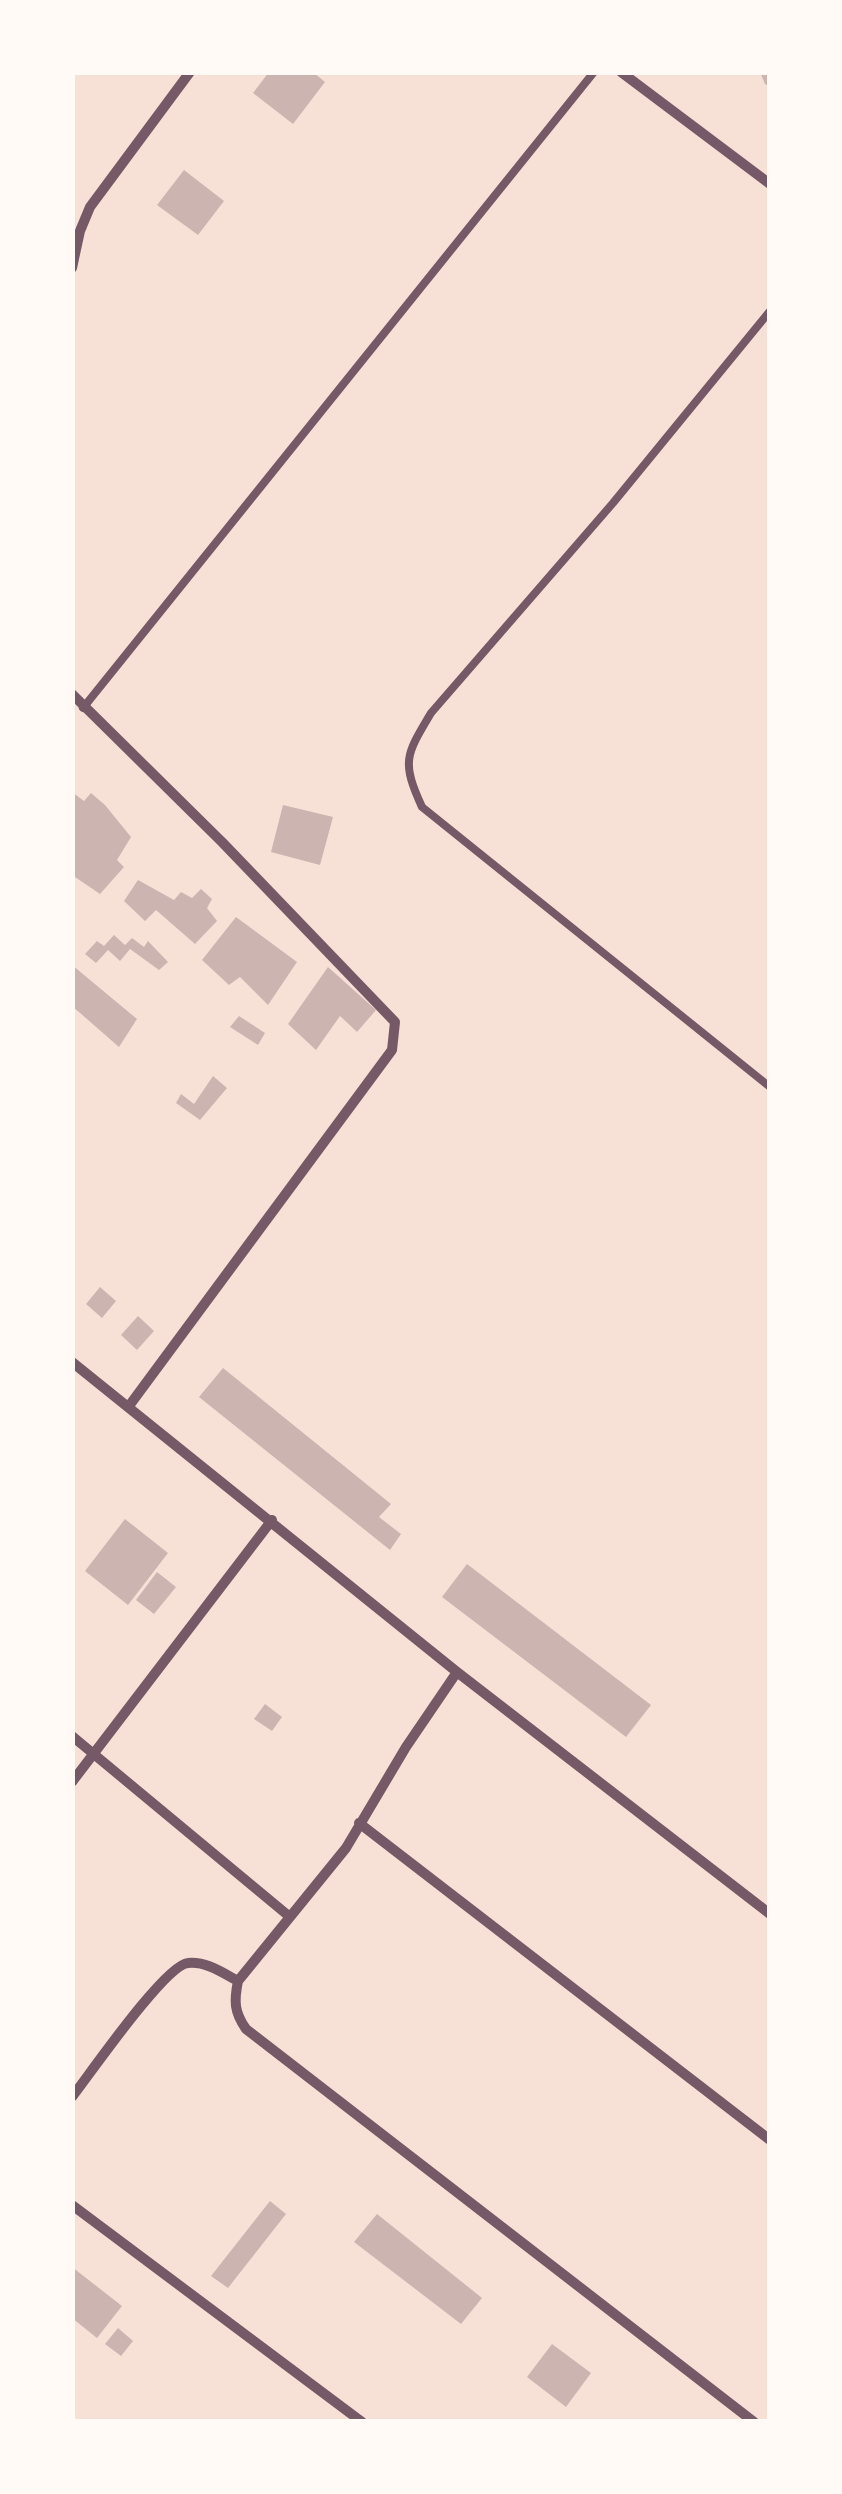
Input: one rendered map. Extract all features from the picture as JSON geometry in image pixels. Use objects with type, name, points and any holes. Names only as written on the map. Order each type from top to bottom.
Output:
[{"type":"street","points":[[72,268],[90,207],[190,72]]},
{"type":"street","points":[[622,72],[770,184]]},
{"type":"street","points":[[72,694],[222,842],[395,1022],[392,1050],[128,1406]]},
{"type":"street","points":[[72,1362],[458,1672],[770,1914]]},
{"type":"street","points":[[72,1782],[272,1520]]},
{"type":"street","points":[[458,1672],[346,1848],[238,1981],[236,2015],[246,2029],[754,2422]]},
{"type":"street","points":[[72,1736],[290,1917]]},
{"type":"street","points":[[358,1824],[770,2140]]},
{"type":"street","points":[[72,2097],[150,1996],[179,1965],[206,1964],[238,1981]]},
{"type":"street","points":[[72,2205],[362,2422]]},
{"type":"lane","points":[[83,708],[594,72]]},
{"type":"lane","points":[[770,311],[613,504],[431,714],[412,744],[407,774],[422,806],[770,1088]]},
{"type":"building","points":[[269,72],[313,72],[325,82],[293,124],[253,93]]},
{"type":"building","points":[[760,72],[770,72],[770,87],[765,84]]},
{"type":"building","points":[[184,170],[224,201],[198,235],[157,205]]},
{"type":"building","points":[[72,792],[84,801],[91,793],[131,837],[117,860],[124,867],[100,894],[72,875]]},
{"type":"building","points":[[283,805],[333,817],[320,865],[271,852]]},
{"type":"building","points":[[138,880],[174,900],[181,892],[192,898],[201,889],[212,899],[207,908],[217,921],[195,944],[156,910],[145,921],[124,901]]},
{"type":"building","points":[[236,917],[297,962],[268,1005],[240,977],[229,985],[202,960]]},
{"type":"building","points":[[114,935],[125,945],[132,938],[144,947],[148,941],[168,962],[159,970],[130,949],[120,961],[108,950],[96,963],[85,954],[97,941],[104,946]]},
{"type":"building","points":[[72,965],[137,1019],[119,1047],[72,1006]]},
{"type":"building","points":[[328,967],[376,1010],[357,1032],[340,1016],[316,1050],[288,1024]]},
{"type":"building","points":[[239,1016],[265,1033],[258,1045],[230,1027]]},
{"type":"building","points":[[213,1076],[227,1088],[200,1120],[176,1103],[181,1094],[194,1104]]},
{"type":"building","points":[[100,1287],[116,1301],[102,1318],[86,1304]]},
{"type":"building","points":[[138,1316],[154,1331],[137,1350],[121,1335]]},
{"type":"building","points":[[223,1368],[391,1504],[379,1517],[401,1534],[390,1550],[199,1397]]},
{"type":"building","points":[[125,1519],[168,1553],[128,1605],[85,1571]]},
{"type":"building","points":[[467,1564],[651,1705],[626,1737],[442,1597]]},
{"type":"building","points":[[157,1572],[176,1587],[154,1614],[136,1600]]},
{"type":"building","points":[[265,1704],[282,1717],[272,1731],[254,1719]]},
{"type":"building","points":[[270,2201],[286,2214],[228,2288],[211,2276]]},
{"type":"building","points":[[377,2214],[482,2298],[461,2324],[354,2242]]},
{"type":"building","points":[[72,2267],[122,2306],[97,2338],[72,2318]]},
{"type":"building","points":[[118,2328],[133,2341],[121,2356],[105,2344]]},
{"type":"building","points":[[552,2344],[591,2373],[566,2407],[527,2377]]}]
